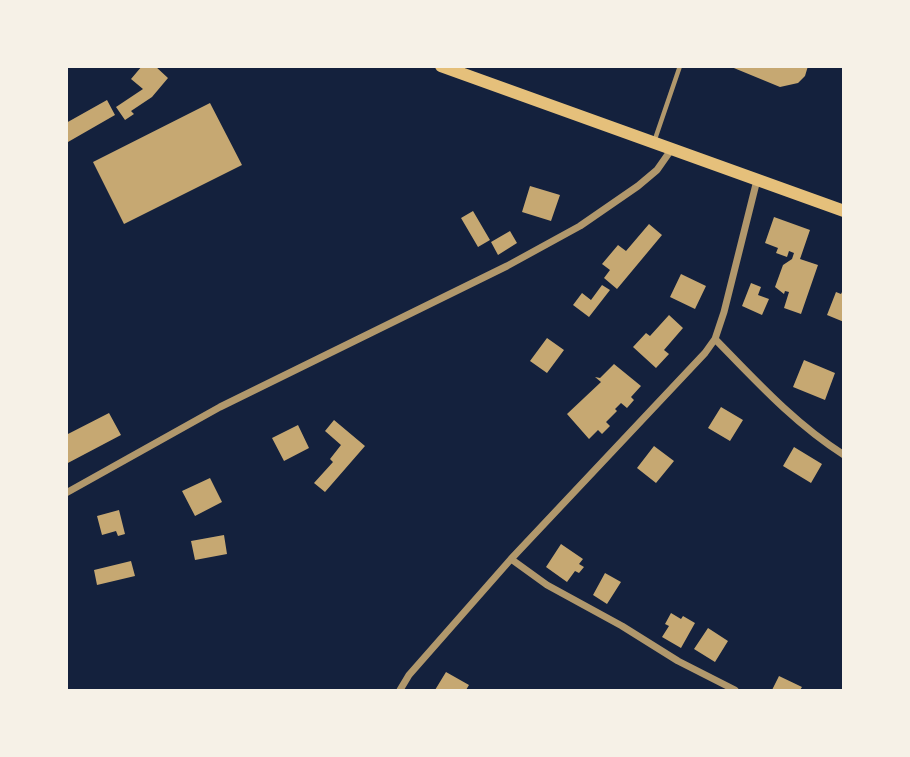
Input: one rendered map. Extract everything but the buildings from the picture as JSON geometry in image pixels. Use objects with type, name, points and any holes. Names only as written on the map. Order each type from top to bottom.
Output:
[{"type":"main road","points":[[441,66],[844,211]]},
{"type":"street","points":[[66,493],[220,407],[495,272],[580,226],[638,186],[657,170],[671,150]]},
{"type":"street","points":[[400,691],[410,675],[510,559],[681,381],[715,339],[757,180]]},
{"type":"street","points":[[715,339],[788,414],[817,438],[844,455]]},
{"type":"street","points":[[510,559],[547,585],[622,626],[678,662],[735,691]]},
{"type":"lane","points":[[654,143],[680,66]]}]
